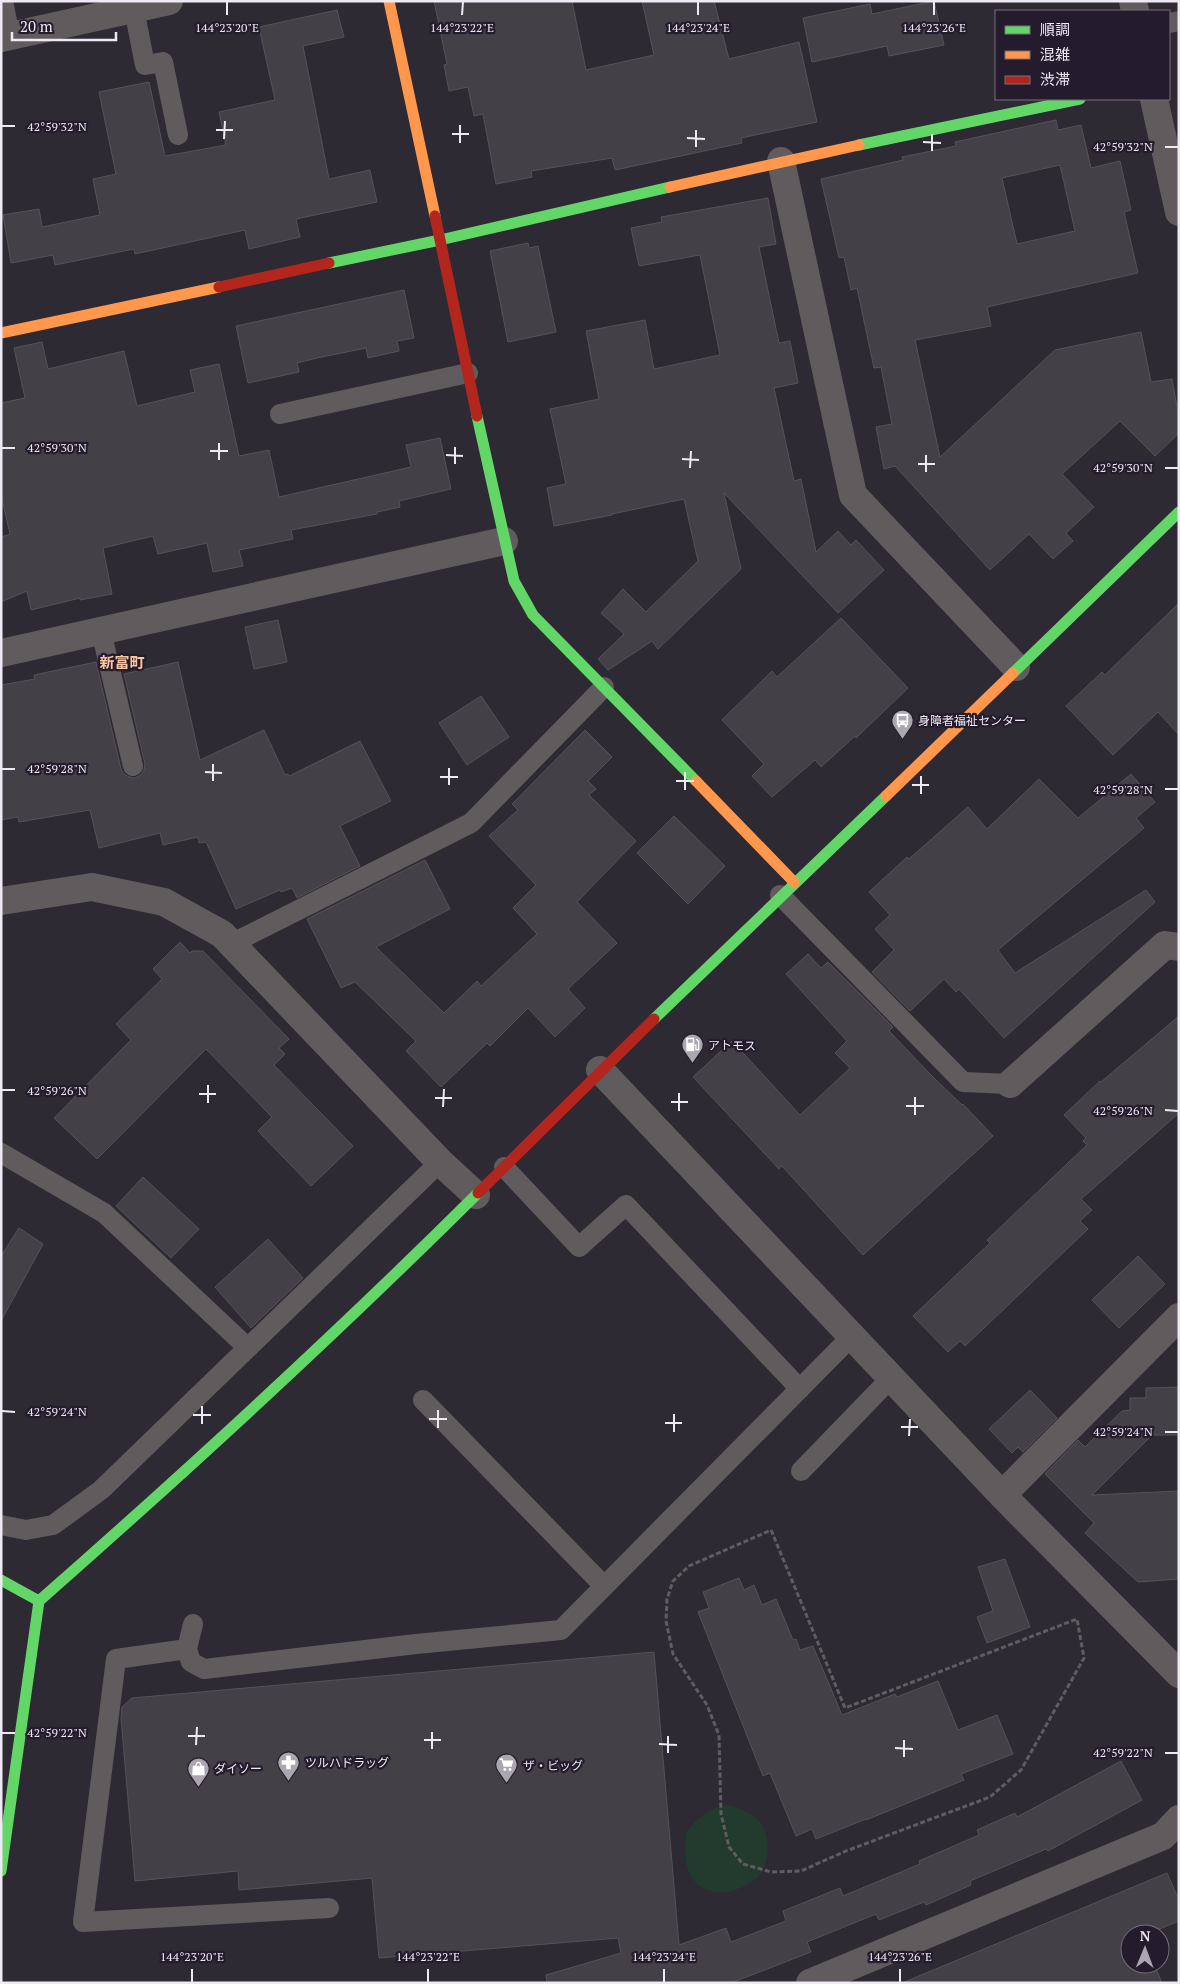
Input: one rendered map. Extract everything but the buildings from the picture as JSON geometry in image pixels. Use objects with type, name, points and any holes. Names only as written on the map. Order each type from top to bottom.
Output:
[{"type":"street","points":[[5,37],[169,1]]},
{"type":"street","points":[[389,1],[514,581],[533,615],[604,688],[787,888]]},
{"type":"street","points":[[1,333],[440,240],[781,161],[1075,100]]},
{"type":"street","points":[[1154,100],[1179,212]]},
{"type":"street","points":[[781,161],[853,495],[1016,668]]},
{"type":"street","points":[[1,1872],[39,1601],[159,1496],[476,1195],[600,1070],[787,888],[831,849],[1179,512]]},
{"type":"street","points":[[1,653],[504,540]]},
{"type":"street","points":[[1,901],[92,887],[164,902],[222,934],[440,1162],[476,1195]]},
{"type":"street","points":[[1010,1084],[1165,945],[1179,947]]},
{"type":"street","points":[[600,1070],[1002,1496],[1179,1674]]},
{"type":"street","points":[[1002,1496],[1179,1316]]},
{"type":"street","points":[[1,1580],[39,1601]]},
{"type":"street","points":[[810,1983],[1163,1836],[1179,1819]]},
{"type":"lane","points":[[3,1],[5,37]]},
{"type":"lane","points":[[134,9],[145,65],[163,62],[178,135]]},
{"type":"lane","points":[[280,414],[468,373]]},
{"type":"lane","points":[[101,631],[133,766]]},
{"type":"lane","points":[[231,944],[471,823],[604,688]]},
{"type":"lane","points":[[787,888],[963,1082],[1010,1084]]},
{"type":"lane","points":[[1,1153],[104,1213],[248,1348]]},
{"type":"lane","points":[[1,1525],[26,1530],[53,1525],[101,1490],[440,1162]]},
{"type":"lane","points":[[504,1167],[579,1248],[626,1206],[800,1389]]},
{"type":"lane","points":[[193,1624],[187,1649],[192,1662],[204,1669],[416,1644],[560,1630],[852,1336]]},
{"type":"lane","points":[[801,1470],[891,1378]]},
{"type":"lane","points":[[423,1400],[604,1586]]},
{"type":"lane","points":[[187,1649],[116,1659],[83,1922],[329,1908]]},
{"type":"path","points":[[771,1530],[845,1708],[1077,1619],[1084,1658],[1021,1770],[990,1797],[846,1851],[801,1871],[771,1872],[743,1864],[729,1847],[721,1814],[719,1735],[707,1705],[674,1654],[666,1621],[667,1600],[673,1580],[689,1566],[771,1530]]},
{"type":"green space","points":[[730,1805],[760,1821],[767,1837],[767,1858],[759,1876],[743,1887],[726,1892],[709,1891],[695,1882],[688,1869],[685,1853],[686,1832],[705,1814]]},
{"type":"traffic: fast","points":[[859,145],[1075,100]]},
{"type":"traffic: fast","points":[[329,263],[440,240],[670,187]]},
{"type":"traffic: fast","points":[[477,416],[514,581],[533,615],[696,781]]},
{"type":"traffic: fast","points":[[1013,673],[1179,512]]},
{"type":"traffic: fast","points":[[654,1019],[886,796]]},
{"type":"traffic: fast","points":[[39,1601],[262,1400],[371,1298],[478,1193]]},
{"type":"traffic: fast","points":[[1,1580],[39,1601],[1,1871]]},
{"type":"traffic: slow","points":[[389,1],[435,216]]},
{"type":"traffic: slow","points":[[670,187],[859,145]]},
{"type":"traffic: slow","points":[[1,333],[219,287]]},
{"type":"traffic: slow","points":[[886,796],[1013,673]]},
{"type":"traffic: slow","points":[[696,781],[794,882]]},
{"type":"traffic: jam","points":[[435,216],[477,416]]},
{"type":"traffic: jam","points":[[219,287],[329,263]]},
{"type":"traffic: jam","points":[[478,1193],[654,1019]]},
{"type":"place","name":"身障者福祉センター","points":[[902,739]]},
{"type":"place","name":"アトモス","points":[[692,1064]]},
{"type":"place","name":"ツルハドラッグ","points":[[289,1781]]},
{"type":"place","name":"ザ・ビッグ","points":[[507,1784]]},
{"type":"place","name":"ダイソー","points":[[198,1787]]},
{"type":"district","name":"新富町","points":[[122,662]]}]
